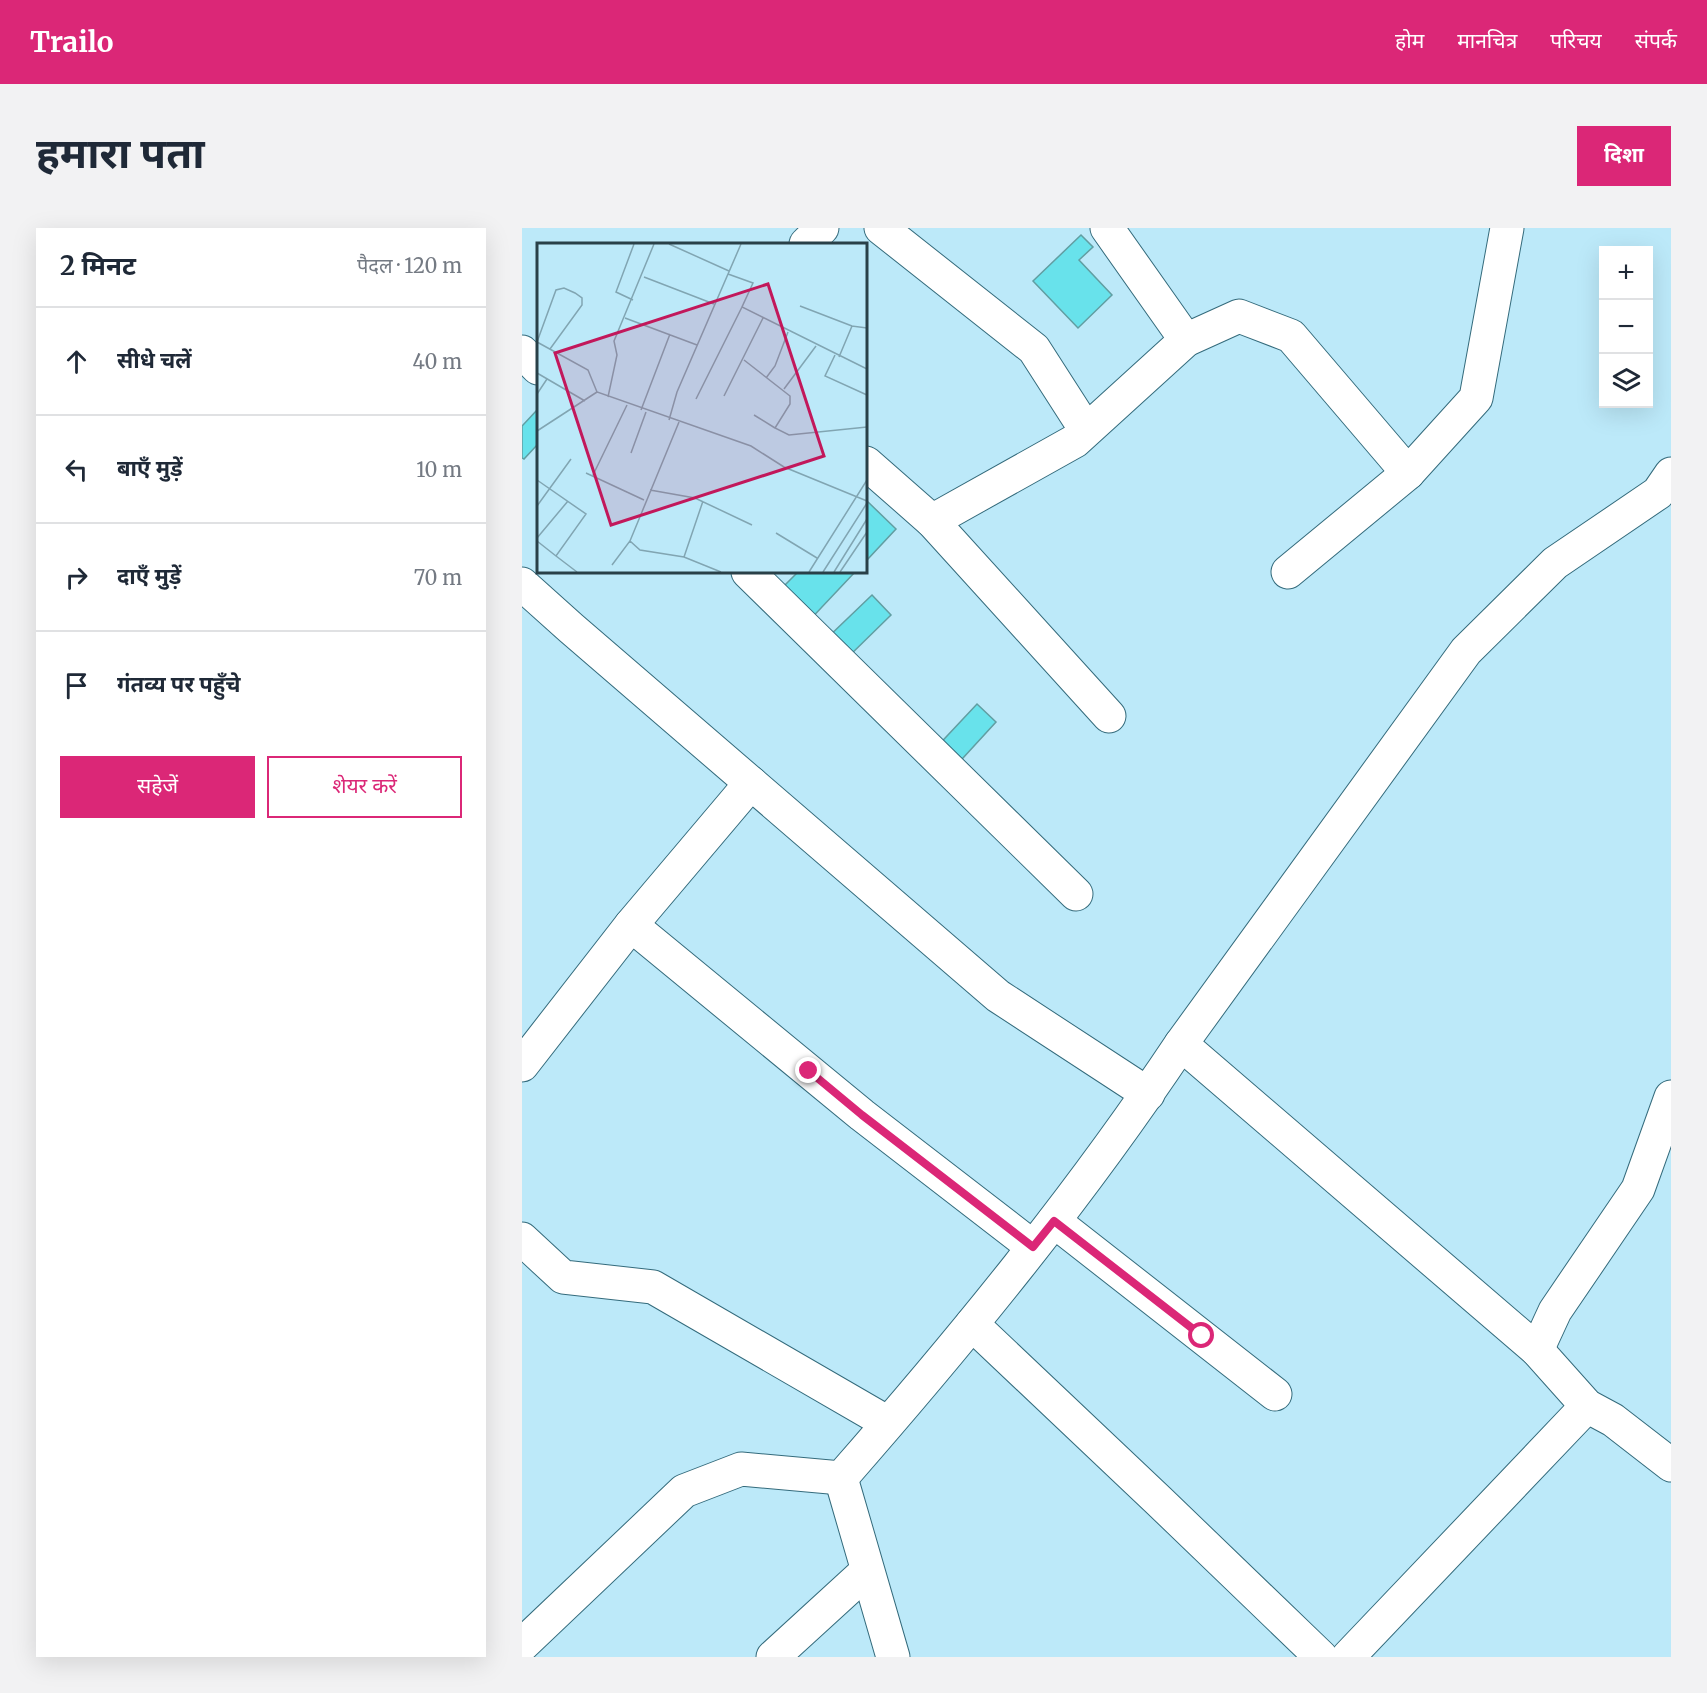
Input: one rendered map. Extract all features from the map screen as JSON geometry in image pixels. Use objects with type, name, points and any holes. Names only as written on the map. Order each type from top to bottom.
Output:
[{"type":"street","points":[[807,243],[822,228]]},
{"type":"street","points":[[881,228],[1034,349],[1086,430]]},
{"type":"street","points":[[1107,228],[1186,340]]},
{"type":"street","points":[[1288,572],[1408,473],[1476,398],[1507,228]]},
{"type":"street","points":[[932,521],[1075,441],[1186,340],[1239,316],[1291,336],[1408,473]]},
{"type":"street","points":[[522,352],[537,367]]},
{"type":"street","points":[[867,464],[932,521],[1109,716]]},
{"type":"street","points":[[841,1478],[972,1324],[1054,1221],[1466,651],[1555,563],[1658,493],[1671,474]]},
{"type":"street","points":[[749,573],[1076,894]]},
{"type":"street","points":[[527,599],[751,783],[998,996],[1148,1094]]},
{"type":"street","points":[[522,1065],[631,925],[751,783]]},
{"type":"street","points":[[631,925],[862,1115],[1033,1247]]},
{"type":"street","points":[[1181,1044],[1537,1350],[1587,1406],[1613,1419],[1671,1465]]},
{"type":"street","points":[[1537,1350],[1555,1311],[1638,1189],[1671,1097]]},
{"type":"street","points":[[1054,1221],[1275,1394]]},
{"type":"street","points":[[522,1239],[563,1277],[653,1287],[888,1423]]},
{"type":"street","points":[[972,1324],[1321,1657]]},
{"type":"street","points":[[1348,1657],[1587,1406]]},
{"type":"street","points":[[522,1645],[684,1491],[741,1469],[841,1478]]},
{"type":"street","points":[[841,1478],[893,1657]]},
{"type":"street","points":[[773,1657],[867,1571]]},
{"type":"building","points":[[1081,235],[1093,247],[1079,260],[1112,295],[1078,328],[1033,281]]},
{"type":"building","points":[[537,410],[537,445],[524,459],[522,458],[522,426]]},
{"type":"building","points":[[867,501],[896,529],[867,560]]},
{"type":"building","points":[[797,573],[854,573],[805,625],[774,596]]},
{"type":"building","points":[[872,595],[891,615],[843,662],[823,642]]},
{"type":"building","points":[[977,704],[996,722],[952,770],[932,752]]},
{"type":"route","points":[[809,1071],[862,1115],[1033,1247],[1054,1221],[1202,1336]]}]
